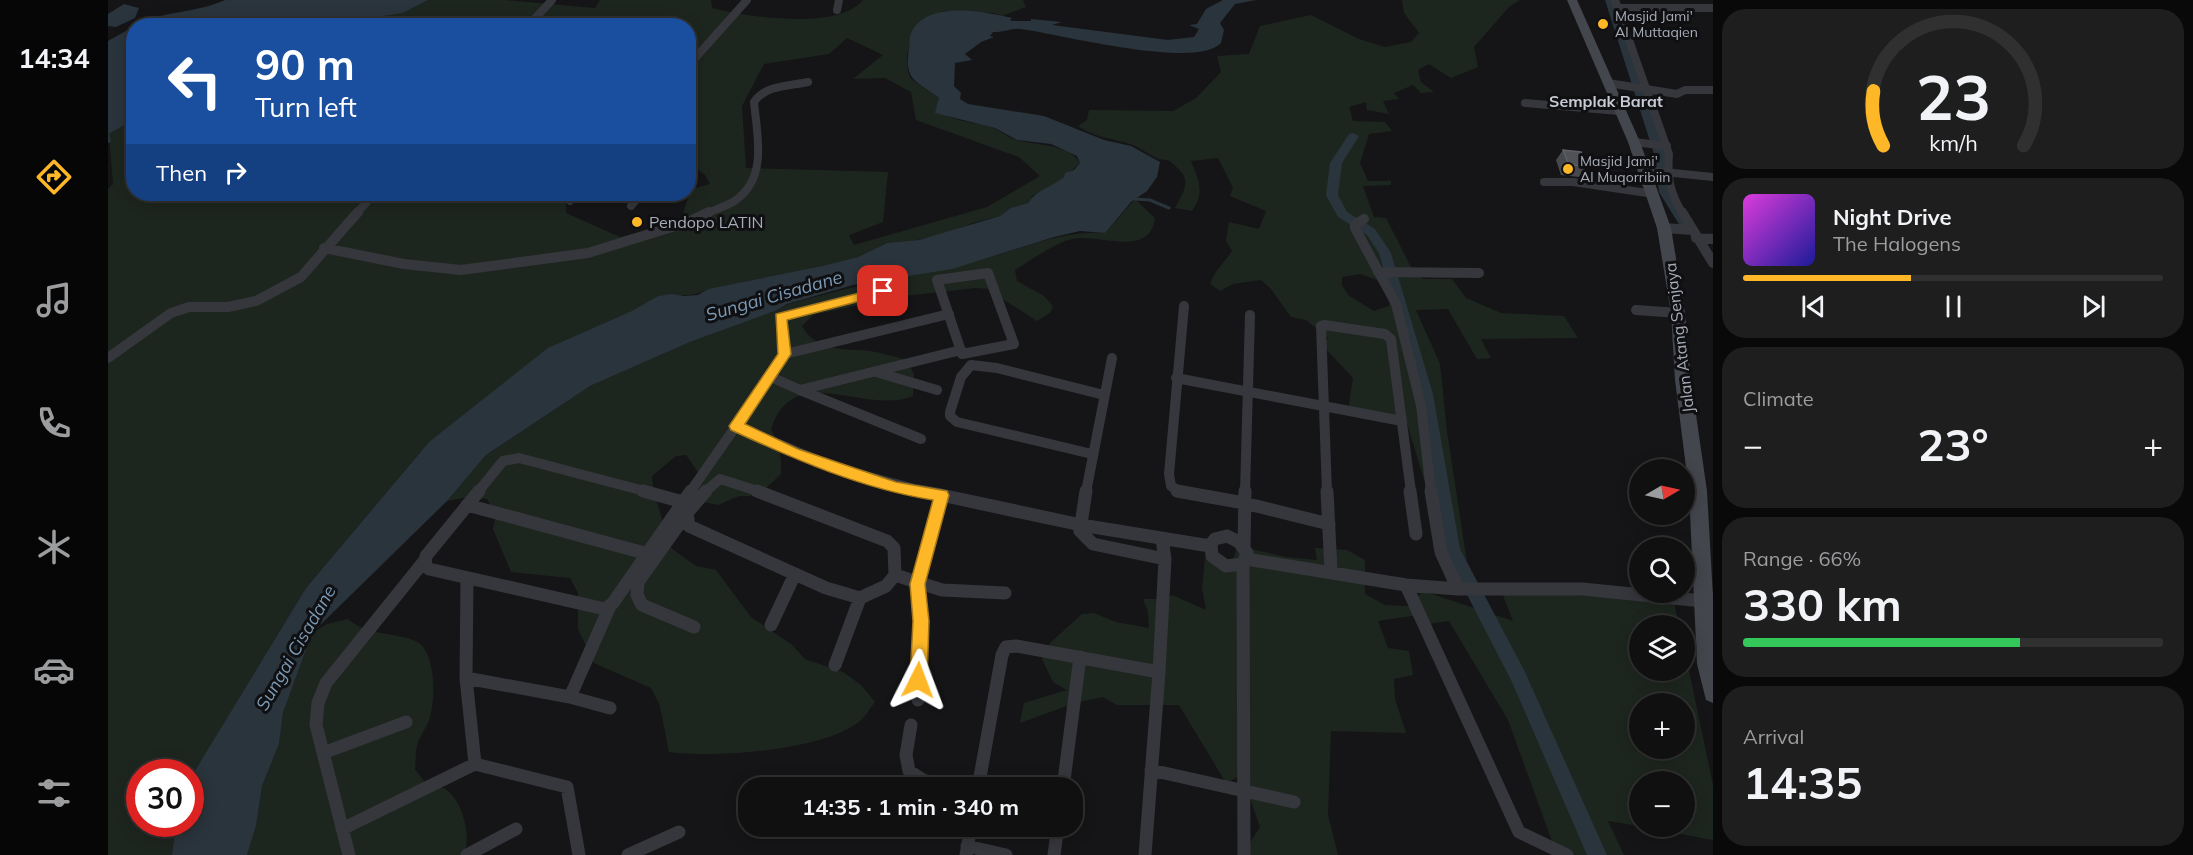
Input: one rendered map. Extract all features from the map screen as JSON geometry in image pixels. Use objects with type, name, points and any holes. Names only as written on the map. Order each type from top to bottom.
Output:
[{"type":"main road","name":"Jalan Atang Senjaya","points":[[1572,0],[1619,111],[1641,143],[1654,194],[1671,229],[1708,599],[1707,664],[1713,693]]},
{"type":"street","points":[[535,18],[552,0]]},
{"type":"street","points":[[696,57],[747,0]]},
{"type":"street","points":[[837,10],[839,0]]},
{"type":"street","points":[[1712,262],[1672,196],[1665,173],[1670,159],[1616,4],[1713,8]]},
{"type":"street","points":[[696,52],[700,53]]},
{"type":"street","points":[[324,248],[404,264],[461,270],[588,253],[688,222],[736,200],[750,186],[759,162],[754,102],[756,97],[762,92],[808,82]]},
{"type":"street","points":[[1608,83],[1677,94],[1685,90],[1713,90]]},
{"type":"street","points":[[1525,103],[1619,111]]},
{"type":"street","points":[[1641,143],[1665,146]]},
{"type":"street","points":[[1647,170],[1713,177]]},
{"type":"street","points":[[1544,182],[1573,182],[1654,194]]},
{"type":"street","points":[[108,358],[171,313],[189,307],[228,307],[256,301],[301,277],[368,201]]},
{"type":"street","points":[[631,206],[635,201]]},
{"type":"street","points":[[1359,222],[1396,302],[1421,405],[1435,527],[1441,552],[1461,589]]},
{"type":"street","points":[[1671,229],[1693,232],[1713,239]]},
{"type":"street","points":[[1380,271],[1479,273]]},
{"type":"street","points":[[988,273],[1014,344],[962,354],[961,350],[938,280],[988,273]]},
{"type":"street","points":[[693,627],[642,604],[637,595],[638,582],[736,426],[785,354],[780,317],[883,291]]},
{"type":"street","points":[[1184,306],[1169,474],[1171,486],[1178,492],[1245,503],[1329,524]]},
{"type":"street","points":[[1636,309],[1678,313]]},
{"type":"street","points":[[785,354],[949,314]]},
{"type":"street","points":[[1244,855],[1244,557],[1250,315]]},
{"type":"street","points":[[1331,571],[1321,326],[1329,325],[1385,334],[1391,339],[1416,534]]},
{"type":"street","points":[[800,390],[961,350]]},
{"type":"street","points":[[1112,358],[1092,454],[1080,531],[1093,543],[1165,559]]},
{"type":"street","points":[[1092,454],[957,422],[950,416],[950,412],[963,371],[971,365],[997,368],[1104,395]]},
{"type":"street","points":[[876,371],[937,390]]},
{"type":"street","points":[[771,377],[921,439]]},
{"type":"street","points":[[1176,378],[1248,394],[1402,421]]},
{"type":"street","points":[[736,426],[794,453],[896,488],[941,495],[1081,525],[1210,546]]},
{"type":"street","points":[[349,855],[316,720],[318,704],[326,683],[503,461],[519,458],[686,507]]},
{"type":"street","points":[[570,698],[610,606],[686,507],[720,479],[734,482],[887,541],[894,548],[895,575],[886,586],[860,598],[826,588],[689,526],[686,507]]},
{"type":"street","points":[[918,700],[921,621],[917,584],[941,495]]},
{"type":"street","points":[[467,505],[648,554]]},
{"type":"street","points":[[1244,557],[1237,567],[1223,566],[1212,556],[1210,546],[1215,539],[1227,536],[1244,557],[1406,585],[1461,589],[1582,589],[1708,599]]},
{"type":"street","points":[[1145,855],[1159,672],[1165,559],[1162,539]]},
{"type":"street","points":[[425,560],[429,569],[596,609],[610,606]]},
{"type":"street","points":[[771,625],[795,574]]},
{"type":"street","points":[[895,575],[942,591],[1005,593]]},
{"type":"street","points":[[467,578],[466,678],[475,764]]},
{"type":"street","points":[[1406,585],[1519,832],[1526,838],[1554,846],[1567,855]]},
{"type":"street","points":[[835,665],[860,598]]},
{"type":"street","points":[[980,777],[1002,655],[1006,647],[1016,646],[1159,672]]},
{"type":"street","points":[[1064,777],[1080,657]]},
{"type":"street","points":[[466,678],[610,708]]},
{"type":"street","points":[[323,753],[406,722]]},
{"type":"street","points":[[911,725],[904,763],[915,777]]},
{"type":"street","points":[[342,829],[475,764],[567,787],[579,855]]},
{"type":"street","points":[[1151,770],[1294,802]]},
{"type":"street","points":[[467,855],[516,829]]},
{"type":"street","points":[[628,855],[679,832]]},
{"type":"street","points":[[1054,855],[1056,837]]},
{"type":"street","points":[[967,850],[1006,855]]},
{"type":"shaded area","points":[[428,0],[505,0],[595,8],[600,0],[711,0],[712,8],[747,15],[814,19],[834,16],[851,10],[863,0],[1023,0],[1026,7],[1002,16],[994,13],[944,11],[924,19],[914,28],[907,56],[908,72],[911,79],[939,98],[938,111],[956,119],[991,127],[1016,140],[1060,149],[1068,152],[1080,163],[1051,188],[1033,195],[1028,203],[1015,207],[1000,216],[972,223],[950,233],[907,242],[887,243],[858,257],[708,289],[696,294],[658,296],[429,442],[306,588],[202,759],[126,759],[126,837],[174,837],[172,855],[108,855],[108,189],[113,184],[109,134],[126,124],[126,201],[566,201],[566,213],[620,237],[680,222],[687,201],[696,201],[696,188],[710,184],[705,175],[696,168],[696,18],[371,18],[403,13]],"holes":[[[847,38],[883,55],[853,79],[885,78],[911,92],[916,120],[1019,157],[1040,176],[987,207],[854,245],[849,235],[883,222],[888,172],[746,168],[742,106],[764,64],[829,54]]]},
{"type":"shaded area","points":[[1402,0],[1520,0],[1509,7],[1474,47],[1478,67],[1451,78],[1429,64],[1418,70],[1421,82],[1434,92],[1421,93],[1413,85],[1394,93],[1399,99],[1383,101],[1389,114],[1367,110],[1366,102],[1349,107],[1353,121],[1385,122],[1392,131],[1369,134],[1360,163],[1368,181],[1391,181],[1391,185],[1363,186],[1374,217],[1386,218],[1414,273],[1423,279],[1452,279],[1466,298],[1501,313],[1564,316],[1578,338],[1481,339],[1491,358],[1477,359],[1448,309],[1416,310],[1440,364],[1447,431],[1471,589],[1447,555],[1406,420],[1348,411],[1353,378],[1323,346],[1328,338],[1306,320],[1291,317],[1270,288],[1261,280],[1233,284],[1220,291],[1210,284],[1232,251],[1226,241],[1229,222],[1259,229],[1266,211],[1230,196],[1233,188],[1218,158],[1191,161],[1200,192],[1196,204],[1192,211],[1175,208],[1185,187],[1184,177],[1176,166],[1168,160],[1154,157],[1133,145],[1099,136],[1078,126],[1087,120],[1089,110],[1173,111],[1196,98],[1221,72],[1217,56],[1249,54],[1260,26],[1311,15],[1359,39],[1385,47],[1411,42],[1419,33],[1404,13]],"holes":[[[1360,274],[1377,280],[1390,297],[1389,306],[1374,311],[1348,295],[1342,285],[1342,277]]]},
{"type":"shaded area","points":[[1135,199],[1155,218],[1151,230],[1143,238],[1121,242],[1072,239],[1051,248],[1015,270],[1017,281],[1044,296],[1053,306],[1050,313],[1037,321],[1001,298],[992,289],[976,288],[895,297],[813,315],[802,326],[808,335],[823,345],[832,348],[870,351],[907,360],[914,374],[913,396],[895,400],[874,400],[813,393],[796,397],[782,408],[771,429],[779,451],[781,474],[763,491],[750,496],[739,496],[718,505],[699,501],[694,488],[698,472],[686,455],[676,456],[652,476],[663,525],[664,543],[696,566],[716,570],[751,617],[791,644],[805,659],[843,672],[861,685],[875,702],[863,718],[845,731],[823,739],[769,750],[713,754],[669,752],[660,706],[651,688],[594,663],[578,629],[578,593],[570,578],[511,572],[493,529],[496,515],[487,499],[468,497],[447,501],[486,455],[590,386],[690,342],[800,301],[980,260],[1057,237],[1105,233]]},
{"type":"shaded area","points":[[1238,546],[1286,557],[1317,560],[1315,548],[1347,550],[1365,560],[1365,594],[1385,605],[1408,606],[1423,591],[1513,621],[1501,590],[1629,599],[1629,603],[1674,603],[1677,615],[1629,615],[1629,681],[1691,681],[1694,693],[1629,693],[1629,759],[1695,759],[1695,700],[1713,785],[1713,840],[1695,837],[1695,771],[1629,771],[1629,824],[1608,821],[1624,855],[1557,855],[1508,720],[1449,621],[1427,624],[1418,615],[1378,621],[1388,648],[1409,651],[1413,675],[1394,679],[1395,699],[1406,733],[1331,731],[1328,815],[1338,855],[1242,855],[1260,827],[1242,775],[1226,783],[1179,705],[1117,705],[1103,697],[1075,703],[1020,723],[1024,703],[1067,690],[1053,682],[1042,659],[1051,642],[1082,614],[1094,613],[1116,622],[1149,628],[1148,612],[1143,599],[1165,599],[1172,595],[1206,610],[1202,588],[1205,558],[1232,562]]},
{"type":"shaded area","points":[[348,619],[371,631],[413,640],[427,653],[433,676],[433,700],[429,720],[417,746],[415,769],[427,785],[441,787],[455,798],[466,827],[464,855],[247,855],[256,826],[262,786],[279,744],[283,713],[312,633],[327,624]]},
{"type":"water","points":[[225,0],[428,0],[403,13],[371,18],[153,18]]},
{"type":"water","name":"Sungai Cisadane","points":[[1223,0],[1256,0],[1235,4],[1220,23],[1224,30],[1221,43],[1207,50],[1185,53],[1157,52],[1017,29],[993,32],[990,36],[994,37],[981,42],[965,54],[972,60],[955,63],[954,86],[961,93],[960,99],[968,104],[1044,116],[1104,140],[1131,146],[1160,162],[1157,177],[1147,191],[1131,202],[1105,233],[1080,231],[952,269],[853,285],[787,304],[775,311],[690,342],[590,386],[486,455],[447,501],[312,633],[283,713],[279,744],[262,786],[256,826],[247,855],[172,855],[174,837],[204,837],[204,759],[202,759],[306,588],[429,442],[548,348],[632,311],[658,296],[698,295],[708,289],[822,266],[858,257],[887,243],[919,240],[1000,216],[1011,208],[1028,203],[1035,195],[1064,177],[1065,173],[1074,170],[1080,163],[1077,156],[1051,144],[1017,140],[995,128],[935,113],[939,98],[918,83],[908,68],[910,35],[920,21],[944,12],[973,11],[1012,18],[1010,20],[1012,21],[1031,21],[1031,19],[1062,22],[1052,25],[1168,40],[1194,37],[1199,29],[1189,25],[1197,24],[1206,9]]},
{"type":"water","points":[[124,4],[139,8],[135,18],[126,18],[126,22],[116,27],[108,26],[108,14]]},
{"type":"water","points":[[126,31],[126,124],[109,134],[111,142],[108,143],[108,41]]},
{"type":"building","points":[[1563,150],[1581,152],[1587,166],[1569,165]]},
{"type":"waterway","points":[[1610,0],[1661,157],[1665,192],[1686,226]]},
{"type":"waterway","points":[[1353,136],[1336,163],[1332,195],[1342,214],[1371,232],[1385,253],[1426,394],[1452,550],[1518,676],[1597,855]]},
{"type":"waterway","points":[[1135,199],[1150,200],[1169,208]]},
{"type":"place","name":"Masjid Jami' Al Muttaqien","points":[[1603,24]]},
{"type":"place","name":"Masjid Jami' Al Muqorribiin","points":[[1568,169]]},
{"type":"place","name":"Pendopo LATIN","points":[[637,222]]},
{"type":"district","name":"Semplak Barat","points":[[1606,101]]},
{"type":"route","points":[[883,291],[780,317],[785,354],[736,426],[794,453],[896,488],[941,495],[922,558],[917,584],[921,621],[918,680]]}]
